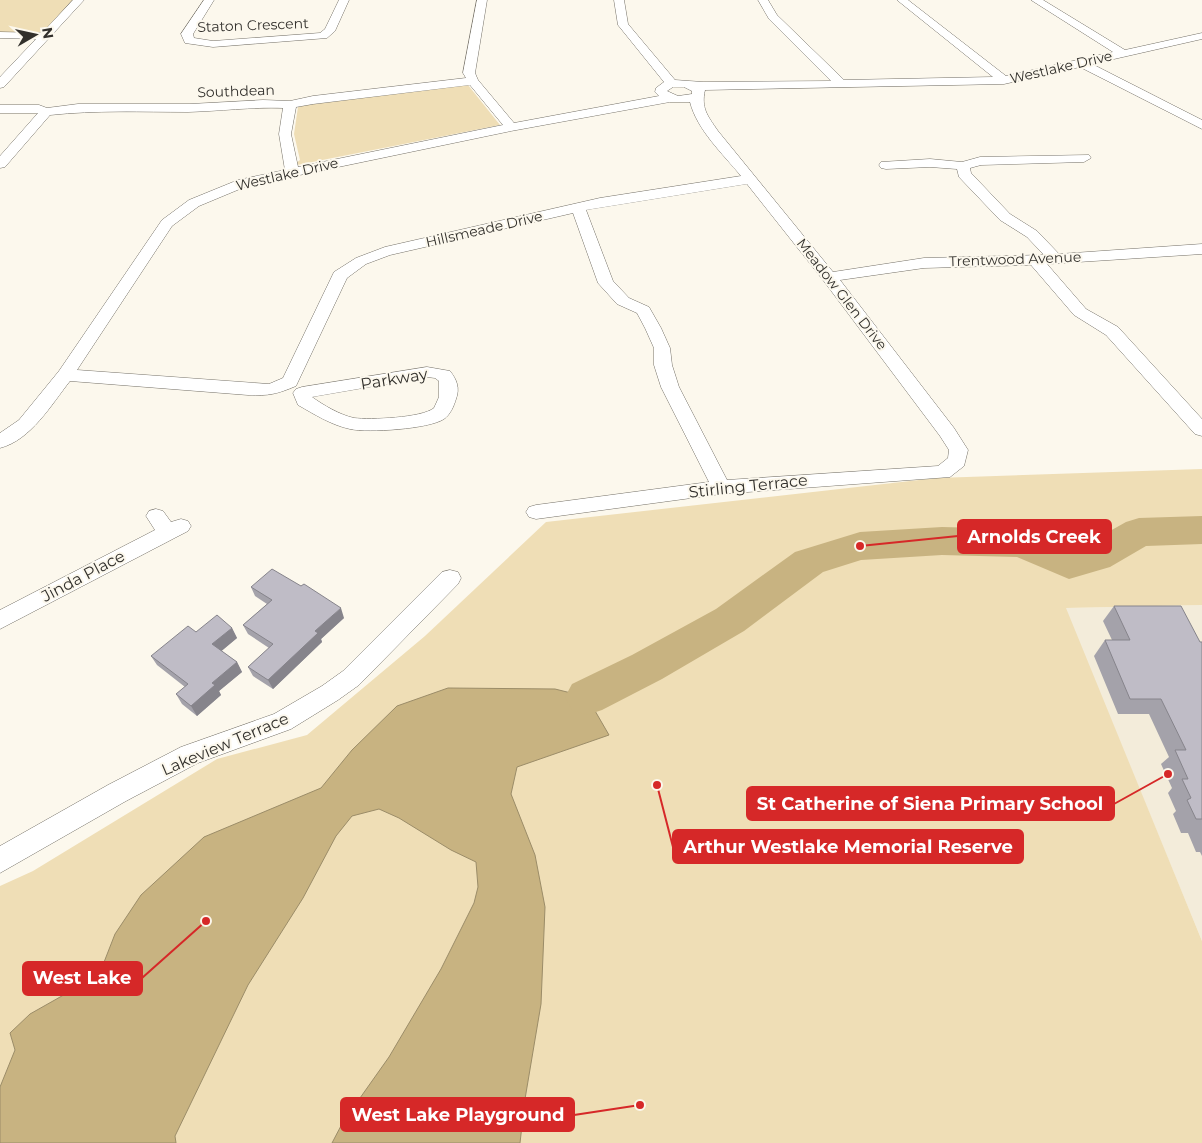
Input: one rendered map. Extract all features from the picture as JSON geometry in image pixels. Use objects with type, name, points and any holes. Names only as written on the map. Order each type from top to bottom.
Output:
[{"type":"street","points":[[0,84],[80,0]]},
{"type":"street","name":"Staton Crescent","points":[[209,0],[187,34],[189,41],[213,44],[323,36],[330,32],[344,0]]},
{"type":"street","points":[[482,0],[469,72],[473,81],[511,126]]},
{"type":"street","name":"Meadow Glen Drive","points":[[619,0],[623,26],[669,92],[696,124],[713,133]]},
{"type":"street","points":[[763,0],[773,17],[841,84]]},
{"type":"street","points":[[902,0],[1004,80]]},
{"type":"street","points":[[1036,0],[1122,54]]},
{"type":"street","points":[[0,35],[46,36]]},
{"type":"street","name":"Westlake Drive","points":[[0,442],[26,424],[65,375],[143,257],[168,223],[194,203],[243,183],[511,126],[540,123],[669,92],[687,84],[703,86],[1004,80],[1202,36]]},
{"type":"street","points":[[1082,63],[1202,125]]},
{"type":"street","name":"Southdean","points":[[0,109],[39,109],[46,112],[78,108],[190,108],[263,104],[290,105],[301,101],[473,81]]},
{"type":"street","name":"Westlake Drive","points":[[669,92],[685,100],[716,93],[844,90],[918,83]]},
{"type":"street","name":"Meadow Glen Drive","points":[[687,84],[699,90],[696,96],[699,112],[713,133],[829,277],[947,432],[959,450],[957,461]]},
{"type":"street","points":[[290,105],[285,134],[291,158],[292,172]]},
{"type":"street","points":[[0,164],[46,112]]},
{"type":"street","points":[[886,165],[930,163],[963,166],[980,161],[1084,158]]},
{"type":"street","points":[[963,166],[964,174],[1005,217],[1032,234],[1055,258]]},
{"type":"street","name":"Hillsmeade Drive","points":[[296,387],[340,276],[362,261],[385,252],[600,202],[751,180]]},
{"type":"street","points":[[578,207],[606,283],[623,301],[643,310],[653,328],[662,348],[662,364],[670,387],[721,487]]},
{"type":"street","name":"Trentwood Avenue","points":[[829,277],[924,263],[1035,260],[1202,249]]},
{"type":"street","points":[[1035,260],[1080,312],[1112,331],[1202,430]]},
{"type":"street","name":"Parkway","points":[[65,375],[271,390],[296,387],[427,372],[445,376],[449,384],[447,401],[443,411],[436,416],[426,419],[363,425],[349,423],[304,401],[296,387]]},
{"type":"street","name":"Stirling Terrace","points":[[536,512],[721,487],[943,472],[957,461]]},
{"type":"street","name":"Jinda Place","points":[[0,620],[168,525]]},
{"type":"street","name":"Lakeview Terrace","points":[[0,860],[117,793],[190,755],[282,722],[330,693],[351,678],[450,578]]},
{"type":"shaded area","points":[[0,0],[74,0],[43,32],[0,33]]},
{"type":"shaded area","points":[[468,85],[500,125],[292,166],[300,160],[294,134],[298,107],[309,104]]},
{"type":"shaded area","points":[[1202,469],[1202,605],[1066,608],[1202,941],[1202,1143],[0,1143],[0,886],[33,871],[217,759],[307,735],[425,636],[546,522],[937,478]]},
{"type":"shaded area","points":[[1202,605],[1202,941],[1065,608]]},
{"type":"shaded area","points":[[448,688],[555,689],[587,697],[609,735],[517,767],[511,794],[535,855],[545,907],[541,1004],[525,1099],[520,1143],[332,1143],[343,1122],[389,1057],[441,969],[474,903],[478,887],[476,862],[451,850],[399,818],[379,809],[352,816],[336,836],[303,898],[248,985],[175,1136],[176,1143],[0,1143],[0,1087],[15,1050],[10,1033],[30,1014],[99,975],[115,934],[141,895],[204,837],[321,788],[352,750],[397,706]]},
{"type":"building","points":[[272,569],[301,586],[304,584],[341,608],[315,631],[318,633],[268,680],[248,667],[273,644],[243,625],[272,600],[251,587]]},
{"type":"building","points":[[1114,606],[1181,606],[1200,642],[1202,642],[1202,819],[1196,819],[1187,800],[1191,798],[1182,779],[1188,779],[1175,750],[1186,750],[1161,699],[1130,699],[1105,640],[1130,640]]},
{"type":"building","points":[[217,615],[232,628],[212,644],[237,662],[212,683],[215,685],[191,706],[176,694],[188,684],[151,656],[188,626],[196,632]]},
{"type":"waterway","points":[[587,697],[647,667],[730,620],[809,562],[860,546],[942,541],[1022,543],[1069,564],[1096,557],[1139,532],[1202,530]]},
{"type":"place","name":"Arnolds Creek","points":[[860,546]]},
{"type":"place","name":"St Catherine of Siena Primary School","points":[[1168,774]]},
{"type":"place","name":"Arthur Westlake Memorial Reserve","points":[[657,785]]},
{"type":"place","name":"West Lake","points":[[206,921]]},
{"type":"place","name":"West Lake Playground","points":[[640,1105]]}]
